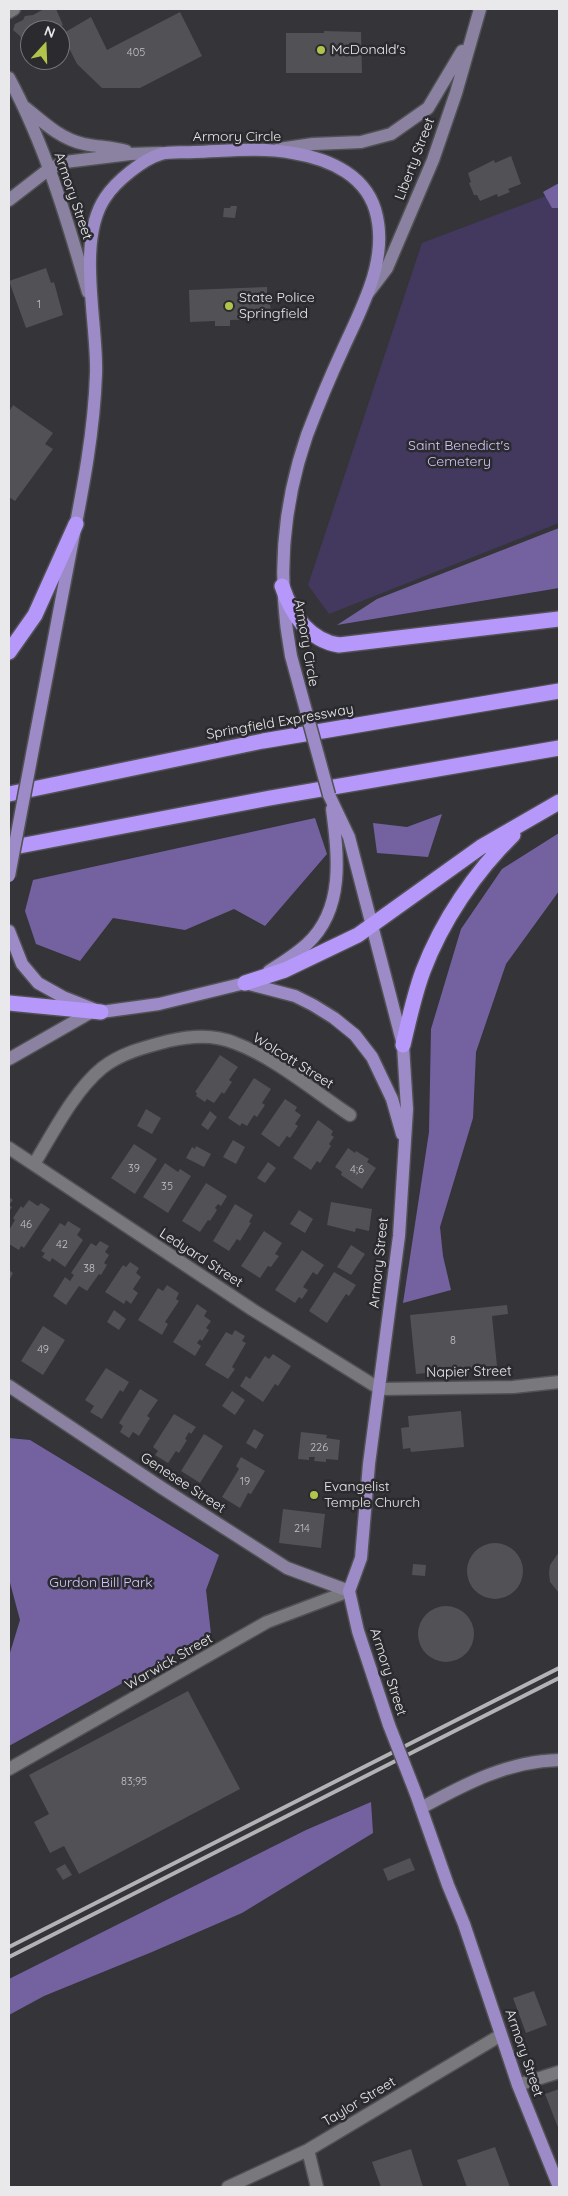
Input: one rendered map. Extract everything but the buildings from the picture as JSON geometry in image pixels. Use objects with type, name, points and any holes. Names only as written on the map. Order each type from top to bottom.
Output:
[{"type":"highway","points":[[9,652],[36,615],[76,524]]},
{"type":"highway","points":[[282,586],[293,611],[304,626],[324,641],[339,645],[559,619]]},
{"type":"highway","name":"Springfield Expressway","points":[[9,794],[263,741],[559,691]]},
{"type":"highway","points":[[9,848],[270,798],[559,748]]},
{"type":"highway","points":[[251,981],[293,966],[358,935],[481,847],[559,802]]},
{"type":"highway","points":[[403,1045],[413,1000],[423,970],[440,933],[467,890],[494,853],[530,818]]},
{"type":"highway","points":[[9,1003],[97,1012]]},
{"type":"main road","name":"Liberty Street","points":[[367,295],[387,268],[433,160],[456,93],[480,9]]},
{"type":"main road","name":"Liberty Street","points":[[276,150],[313,144],[361,142],[391,134],[428,108],[453,69],[474,27]]},
{"type":"main road","name":"Armory Street","points":[[9,78],[24,107],[49,169],[71,229],[90,296]]},
{"type":"main road","name":"Armory Street","points":[[24,107],[48,127],[63,136],[82,143],[115,148],[136,154]]},
{"type":"main road","name":"Armory Circle","points":[[162,153],[276,150],[313,156],[331,163],[352,177],[370,197],[376,212],[379,238],[375,267],[367,295],[318,407],[298,464],[286,524],[282,586],[286,631],[291,656],[329,795]]},
{"type":"main road","points":[[9,200],[49,169],[65,162],[162,153]]},
{"type":"main road","points":[[9,876],[86,472],[95,400],[96,361],[90,296],[93,232],[100,206],[106,196],[127,175],[162,153]]},
{"type":"main road","name":"Armory Street","points":[[329,795],[373,926],[403,1045],[407,1109],[398,1236],[369,1464],[361,1558],[349,1591],[358,1631],[389,1725],[422,1808],[518,2085],[559,2187]]},
{"type":"main road","points":[[9,1059],[97,1012],[159,1004],[251,981],[292,957],[307,944],[320,928],[331,905],[337,880],[340,830]]},
{"type":"main road","points":[[9,931],[22,964],[38,982],[63,997],[97,1012]]},
{"type":"main road","name":"Armory Street","points":[[251,981],[295,996],[313,1005],[356,1035],[372,1056],[392,1100],[404,1142]]},
{"type":"main road","name":"Genesee Street","points":[[9,1386],[162,1488],[287,1568],[349,1591]]},
{"type":"main road","points":[[422,1808],[465,1784],[498,1770],[538,1760],[559,1760]]},
{"type":"street","points":[[9,12],[14,9]]},
{"type":"street","name":"Wolcott Street","points":[[34,1164],[84,1088],[102,1069],[120,1057],[143,1047],[177,1039],[210,1036],[234,1042],[260,1054],[350,1115]]},
{"type":"street","name":"Ledyard Street","points":[[9,1148],[252,1310],[380,1389]]},
{"type":"street","name":"Napier Street","points":[[380,1389],[513,1386],[559,1382]]},
{"type":"street","name":"Warwick Street","points":[[9,1769],[267,1622],[349,1591]]},
{"type":"street","name":"Taylor Street","points":[[228,2187],[308,2150],[501,2035]]},
{"type":"street","points":[[518,2085],[559,2072]]},
{"type":"street","points":[[308,2150],[317,2187]]},
{"type":"green space","points":[[559,183],[559,208],[552,208],[543,192]]},
{"type":"green space","name":"Saint Benedict's Cemetery","points":[[559,191],[559,523],[329,614],[308,585],[422,243]]},
{"type":"green space","points":[[559,528],[559,588],[337,625],[377,599]]},
{"type":"green space","points":[[442,814],[428,857],[377,853],[373,823],[407,827]]},
{"type":"green space","points":[[315,818],[327,854],[265,926],[234,909],[185,930],[113,918],[80,961],[36,944],[25,911],[33,880]]},
{"type":"green space","points":[[559,833],[559,891],[506,964],[476,1052],[473,1118],[440,1227],[443,1256],[451,1290],[403,1303],[429,1132],[431,1029],[461,929],[502,869]]},
{"type":"green space","name":"Gurdon Bill Park","points":[[9,1438],[30,1440],[219,1555],[206,1590],[211,1634],[9,1746],[9,1656],[20,1620],[9,1579]]},
{"type":"green space","points":[[371,1802],[373,1833],[242,1913],[44,1996],[9,2015],[9,1979],[306,1830]]},
{"type":"railway","points":[[9,1947],[559,1668]]},
{"type":"railway","points":[[9,1957],[559,1678]]},
{"type":"place","name":"McDonald's","points":[[321,50]]},
{"type":"place","name":"State Police Springfield","points":[[229,306]]},
{"type":"place","name":"Evangelist Temple Church","points":[[314,1495]]}]
